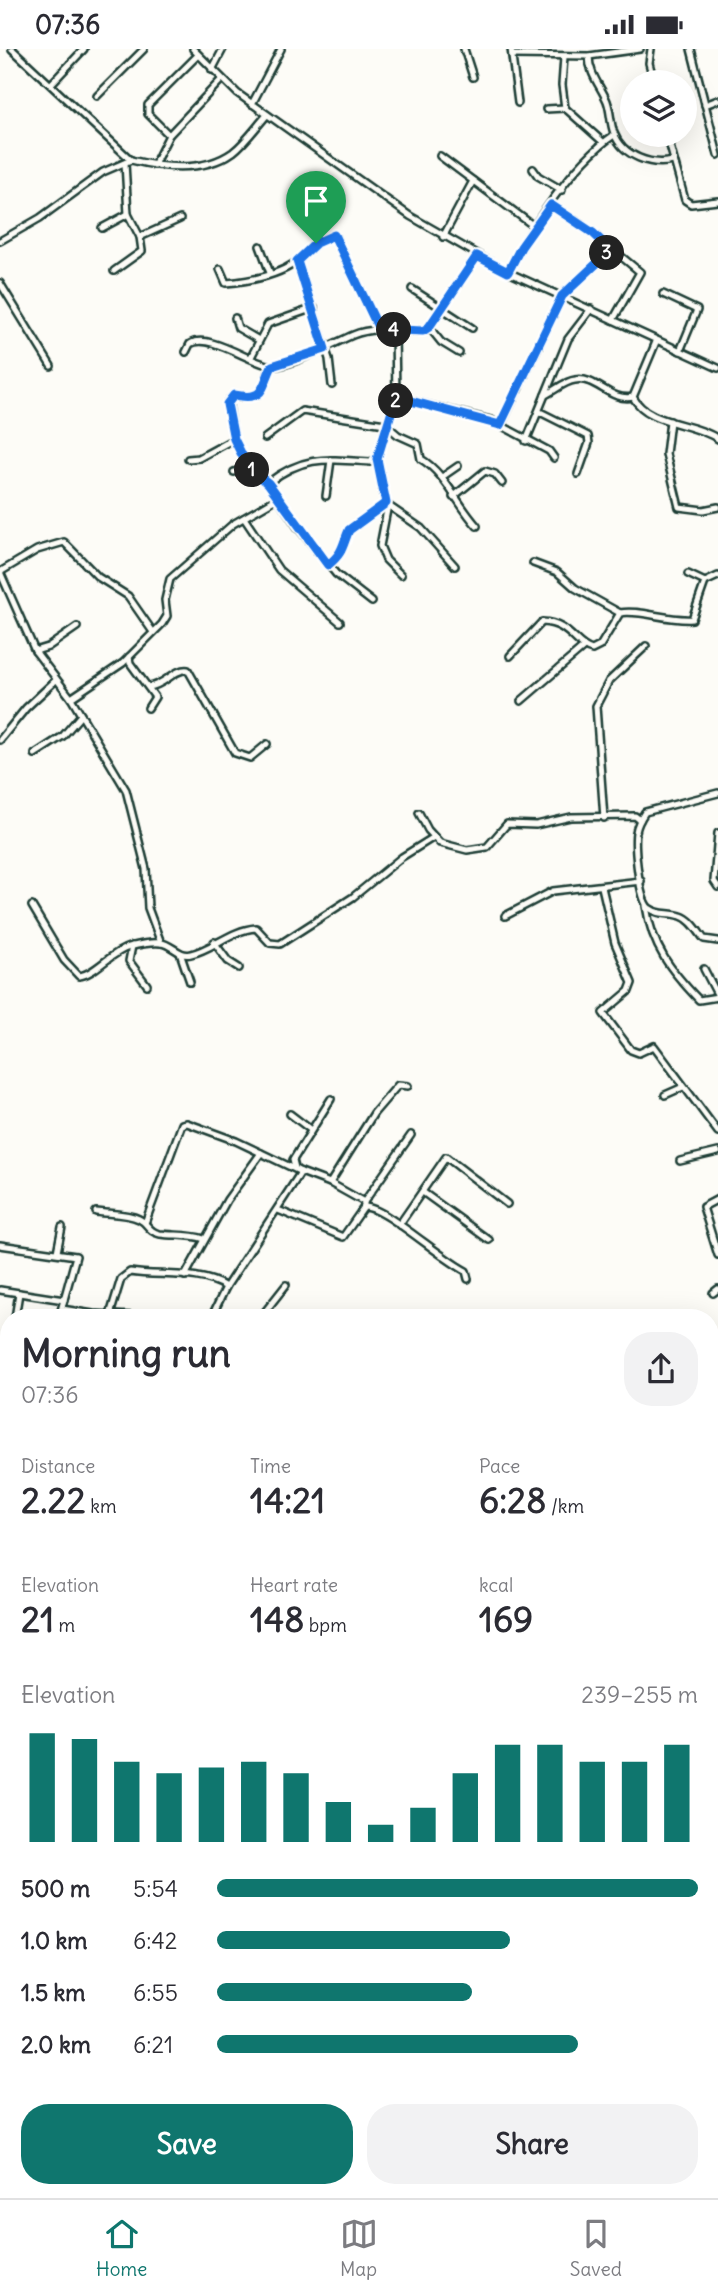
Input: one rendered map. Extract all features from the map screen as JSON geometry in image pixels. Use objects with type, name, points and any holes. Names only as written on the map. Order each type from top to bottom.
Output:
[{"type":"street","points":[[12,49],[52,83],[128,162],[128,214],[140,237],[139,256],[114,271]]},
{"type":"street","points":[[52,83],[84,49]]},
{"type":"street","points":[[97,96],[144,49]]},
{"type":"street","points":[[193,49],[212,70],[252,104],[443,237],[508,272],[656,342],[718,368]]},
{"type":"street","points":[[212,70],[223,49]]},
{"type":"street","points":[[252,104],[281,49]]},
{"type":"street","points":[[464,49],[473,77]]},
{"type":"street","points":[[518,103],[511,52],[564,57],[640,49]]},
{"type":"street","points":[[651,49],[651,70]]},
{"type":"street","points":[[691,49],[718,150]]},
{"type":"street","points":[[169,135],[148,114],[148,105],[198,55]]},
{"type":"street","points":[[589,56],[590,71],[611,112],[614,135],[625,148],[643,160],[661,164],[673,161]]},
{"type":"street","points":[[564,57],[562,85],[565,109]]},
{"type":"street","points":[[154,165],[169,135],[222,79]]},
{"type":"street","points":[[705,105],[718,100]]},
{"type":"street","points":[[546,109],[565,109],[603,142]]},
{"type":"street","points":[[0,241],[40,218],[80,186],[128,162],[184,167],[217,160],[232,152],[267,115]]},
{"type":"street","points":[[508,272],[535,227],[578,166],[614,135]]},
{"type":"street","points":[[670,147],[685,200],[691,204],[718,201]]},
{"type":"street","points":[[440,156],[535,227]]},
{"type":"street","points":[[533,169],[538,176],[562,190]]},
{"type":"street","points":[[443,237],[473,181]]},
{"type":"street","points":[[551,205],[593,233],[640,274],[613,320]]},
{"type":"street","points":[[102,228],[128,214]]},
{"type":"street","points":[[140,237],[180,219]]},
{"type":"street","points":[[219,269],[228,283],[270,273],[297,261],[316,243],[334,235],[379,329]]},
{"type":"street","points":[[260,246],[270,273]]},
{"type":"street","points":[[500,425],[562,296],[611,250]]},
{"type":"street","points":[[186,352],[194,341],[251,356],[272,366],[325,349],[354,334],[379,329],[423,331],[429,327],[477,256]]},
{"type":"street","points":[[297,261],[314,308],[332,385]]},
{"type":"street","points":[[0,282],[51,366]]},
{"type":"street","points":[[412,289],[436,302],[441,309],[472,328]]},
{"type":"street","points":[[663,294],[697,310],[680,351]]},
{"type":"street","points":[[251,356],[257,339],[268,324],[314,308]]},
{"type":"street","points":[[526,441],[568,338],[590,309]]},
{"type":"street","points":[[235,318],[238,328],[257,339]]},
{"type":"street","points":[[429,327],[441,342],[459,353]]},
{"type":"street","points":[[395,331],[396,397],[390,426],[377,459],[386,503],[380,546],[386,560],[401,575]]},
{"type":"street","points":[[633,397],[656,342]]},
{"type":"street","points":[[272,366],[267,384],[258,395],[248,398],[234,395],[228,401],[234,439],[248,467],[268,483],[276,499],[328,565],[372,602]]},
{"type":"street","points":[[545,395],[572,380],[583,379],[622,399],[633,397]]},
{"type":"street","points":[[396,397],[500,425],[549,451],[554,458]]},
{"type":"street","points":[[633,397],[649,412],[688,425],[718,439]]},
{"type":"street","points":[[265,438],[302,411],[390,426],[398,435],[418,444],[421,459],[433,465],[453,497],[477,526]]},
{"type":"street","points":[[540,412],[588,436],[589,443],[578,474]]},
{"type":"street","points":[[670,421],[666,454],[679,507],[703,510],[718,507]]},
{"type":"street","points":[[188,459],[198,458],[234,439]]},
{"type":"street","points":[[268,483],[283,471],[308,460],[370,462],[377,459]]},
{"type":"street","points":[[326,496],[331,460]]},
{"type":"street","points":[[442,477],[458,466]]},
{"type":"street","points":[[234,472],[248,467]]},
{"type":"street","points":[[453,497],[485,471],[495,474],[502,483]]},
{"type":"street","points":[[71,698],[127,661],[167,617],[165,600],[170,579],[201,550],[276,499]]},
{"type":"street","points":[[328,565],[340,556],[347,543],[349,530],[386,503]]},
{"type":"street","points":[[386,503],[421,528],[455,566]]},
{"type":"street","points":[[244,519],[279,571],[317,599],[340,622]]},
{"type":"street","points":[[153,632],[128,596],[98,577],[64,542],[32,553],[0,572],[35,651],[71,698],[126,790],[146,869],[149,908],[161,943]]},
{"type":"street","points":[[533,563],[557,572],[575,588],[620,613],[633,610],[661,619],[692,619],[705,582],[718,576]]},
{"type":"street","points":[[688,574],[705,582]]},
{"type":"street","points":[[510,656],[542,622],[566,629],[584,647],[593,650],[600,646],[620,613]]},
{"type":"street","points":[[35,651],[48,647],[77,627]]},
{"type":"street","points":[[604,818],[596,706],[609,681],[646,646]]},
{"type":"street","points":[[522,701],[584,647]]},
{"type":"street","points":[[127,661],[155,697],[148,708]]},
{"type":"street","points":[[149,687],[164,683],[179,670],[188,670],[235,753],[250,758],[267,744]]},
{"type":"street","points":[[0,740],[26,708],[56,680]]},
{"type":"street","points":[[35,754],[62,736],[80,715]]},
{"type":"street","points":[[705,969],[718,997],[699,1000],[664,961],[655,941],[646,906],[636,842],[640,820],[645,812],[718,793]]},
{"type":"street","points":[[419,813],[434,837],[450,848],[481,849],[507,824],[536,825],[571,817],[635,816],[640,820]]},
{"type":"street","points":[[718,833],[714,881],[718,887]]},
{"type":"street","points":[[33,906],[54,944],[79,976],[86,975],[115,952],[132,946],[161,943],[180,953],[191,954],[256,928],[274,945],[285,942],[353,897],[402,857],[434,837]]},
{"type":"street","points":[[505,916],[552,891],[641,881]]},
{"type":"street","points":[[602,887],[615,943],[632,983],[629,991],[603,1013],[631,1050],[639,1053],[654,1046],[718,1132]]},
{"type":"street","points":[[646,906],[660,914],[680,915],[690,921],[704,939],[718,941]]},
{"type":"street","points":[[214,943],[228,961],[239,968]]},
{"type":"street","points":[[132,946],[128,961],[147,985]]},
{"type":"street","points":[[180,953],[190,982]]},
{"type":"street","points":[[330,1183],[374,1113],[398,1085],[408,1086]]},
{"type":"street","points":[[665,1095],[684,1087]]},
{"type":"street","points":[[300,1172],[292,1165],[293,1160],[331,1099]]},
{"type":"street","points":[[290,1114],[311,1130]]},
{"type":"street","points":[[145,1223],[182,1124],[192,1124],[330,1183],[383,1213],[444,1260],[466,1271],[468,1279]]},
{"type":"street","points":[[278,1210],[343,1237],[411,1135]]},
{"type":"street","points":[[680,1161],[718,1152]]},
{"type":"street","points":[[186,1276],[204,1239],[261,1153]]},
{"type":"street","points":[[399,1225],[424,1193],[439,1167],[449,1157],[507,1204]]},
{"type":"street","points":[[215,1309],[226,1287],[300,1172]]},
{"type":"street","points":[[424,1193],[489,1240]]},
{"type":"street","points":[[718,1199],[704,1207],[718,1255]]},
{"type":"street","points":[[96,1212],[134,1217],[145,1223],[151,1231],[162,1234],[182,1234],[204,1239]]},
{"type":"street","points":[[57,1252],[62,1227]]},
{"type":"street","points":[[0,1245],[72,1255],[77,1261],[62,1309]]},
{"type":"street","points":[[112,1309],[124,1275],[130,1272],[186,1276],[226,1287]]},
{"type":"street","points":[[267,1309],[286,1285]]},
{"type":"street","points":[[0,1290],[64,1300]]},
{"type":"street","points":[[16,1309],[19,1293]]},
{"type":"route","points":[[551,205],[593,233],[611,250],[596,267],[562,296],[500,425],[396,397],[390,426],[377,459],[386,503],[349,530],[347,543],[340,556],[328,565],[276,499],[268,483],[248,467],[234,439],[227,404],[230,396],[248,398],[258,395],[267,384],[272,366],[325,349],[307,284],[297,261],[316,243],[327,236],[337,236],[346,263],[370,305],[379,329],[395,331],[423,331],[429,327],[477,256],[508,272],[521,247],[551,205]]}]
